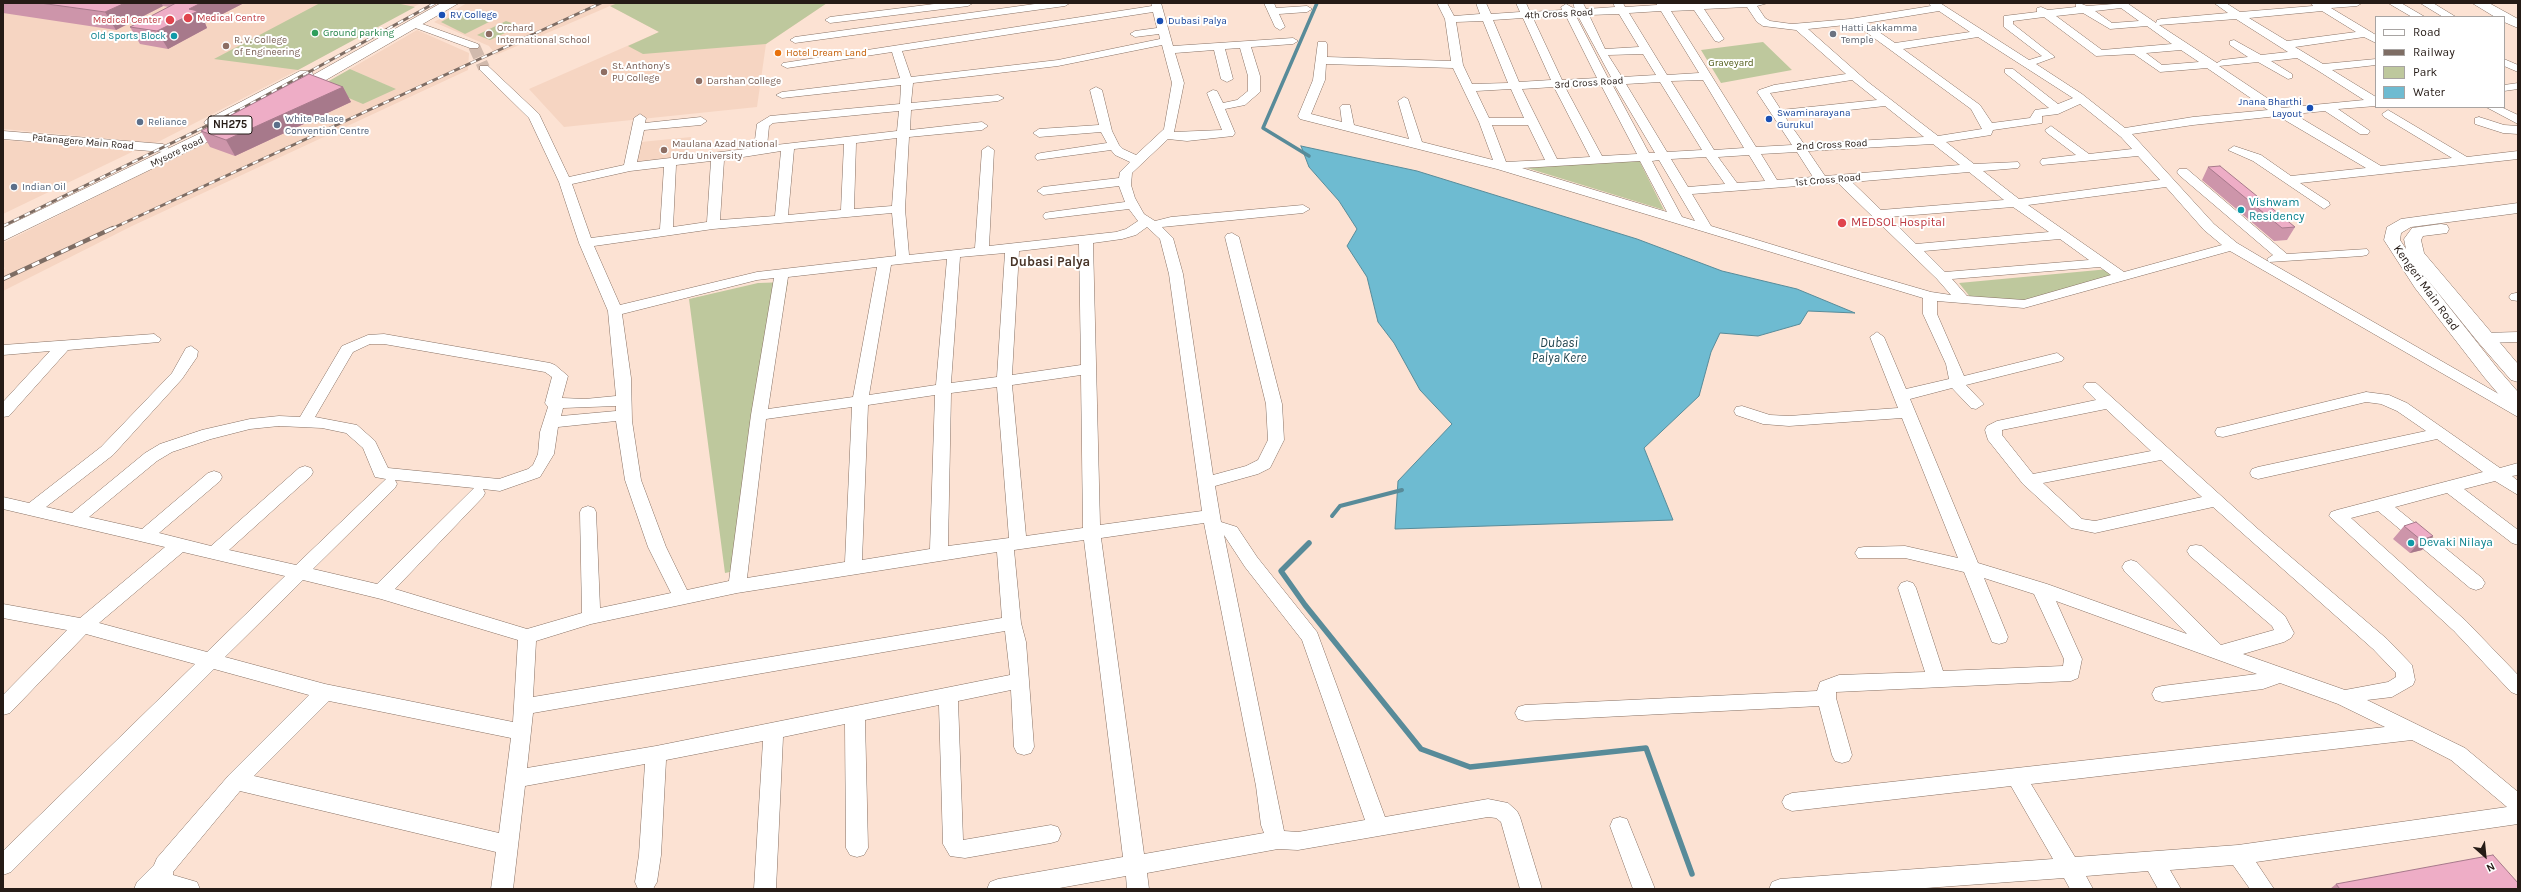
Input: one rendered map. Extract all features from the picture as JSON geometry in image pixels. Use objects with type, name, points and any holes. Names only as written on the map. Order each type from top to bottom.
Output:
[{"type":"highway","name":"Mysore Road","points":[[3,222],[163,148],[383,33],[434,3]]},
{"type":"highway","name":"Mysore Road","points":[[3,235],[251,114],[348,63],[452,3]]},
{"type":"main road","points":[[2479,3],[2503,16]]},
{"type":"main road","points":[[2492,3],[2518,17]]},
{"type":"main road","points":[[2505,17],[2518,24]]},
{"type":"main road","name":"Kengeri Main Road","points":[[2508,391],[2421,284],[2392,240],[2393,231],[2407,223],[2518,208]]},
{"type":"main road","name":"Kengeri Main Road","points":[[2508,391],[2484,338],[2416,254],[2412,240],[2418,232],[2518,221]]},
{"type":"street","points":[[830,20],[968,3]]},
{"type":"street","points":[[795,40],[820,35],[1039,5],[1065,3]]},
{"type":"street","points":[[1442,3],[1450,19],[1457,65],[1470,88],[1485,122],[1501,166]]},
{"type":"street","points":[[1480,3],[1516,88],[1552,162]]},
{"type":"street","points":[[1521,3],[1558,84],[1598,160]]},
{"type":"street","points":[[1564,3],[1603,81],[1646,157],[1676,218]]},
{"type":"street","points":[[1749,3],[1760,20],[1766,24],[1798,26],[1857,21],[1937,5],[2082,99],[2123,132],[2209,227],[2232,246],[2508,391],[2518,412]]},
{"type":"street","name":"4th Cross Road","points":[[1450,19],[1570,14],[1580,8],[1763,3]]},
{"type":"street","points":[[2031,3],[2100,54],[2184,46]]},
{"type":"street","points":[[2134,3],[2184,46],[2217,64],[2278,111]]},
{"type":"street","points":[[2219,3],[2375,101]]},
{"type":"street","points":[[2079,6],[2110,26],[2357,3]]},
{"type":"street","points":[[2394,3],[2418,16]]},
{"type":"street","points":[[2425,3],[2449,16]]},
{"type":"street","points":[[2056,108],[2009,71],[2033,66],[2049,57],[2008,25],[2008,18],[2079,6],[2121,4],[2156,22],[2292,114],[2380,171]]},
{"type":"street","points":[[1039,5],[1049,25]]},
{"type":"street","points":[[1696,5],[1719,39]]},
{"type":"street","points":[[787,65],[1049,25],[1156,6],[1178,83],[1170,130],[1126,172],[1125,181],[1129,198],[1139,216],[1150,223],[1166,238],[1176,274],[1212,521],[1266,786],[1271,826],[1278,840]]},
{"type":"street","points":[[1663,6],[1708,76],[1773,184]]},
{"type":"street","points":[[2321,6],[2375,39]]},
{"type":"street","points":[[1280,27],[1271,7],[1307,9]]},
{"type":"street","points":[[1620,7],[1648,50],[1709,152],[1733,187]]},
{"type":"street","points":[[1580,8],[1601,52],[1706,228]]},
{"type":"street","points":[[931,20],[938,42]]},
{"type":"street","points":[[1857,21],[1976,107],[1988,126],[2038,120],[2035,116],[2082,99]]},
{"type":"street","points":[[414,24],[474,46]]},
{"type":"street","points":[[1798,26],[1855,76],[1971,169],[2016,203],[2123,277]]},
{"type":"street","points":[[867,29],[874,52]]},
{"type":"street","points":[[1135,34],[1219,47],[1293,41]]},
{"type":"street","points":[[1893,47],[1982,34]]},
{"type":"street","points":[[2285,45],[2365,34]]},
{"type":"street","points":[[820,35],[828,59]]},
{"type":"street","points":[[782,95],[1058,63],[1166,40]]},
{"type":"street","points":[[2234,43],[2288,76]]},
{"type":"street","points":[[1322,44],[1319,80],[1304,116],[1501,166],[1930,296],[2024,304],[2232,246]]},
{"type":"street","points":[[1219,107],[1241,103],[1254,92],[1254,76],[1245,45]]},
{"type":"street","points":[[1219,47],[1227,80]]},
{"type":"street","points":[[896,49],[907,81],[905,134],[898,209],[903,258]]},
{"type":"street","points":[[1601,52],[1648,50]]},
{"type":"street","points":[[2137,51],[2160,69],[2299,54]]},
{"type":"street","points":[[1321,60],[1457,65]]},
{"type":"street","points":[[2322,68],[2375,62]]},
{"type":"street","points":[[2505,62],[2518,69]]},
{"type":"street","points":[[484,68],[525,105],[535,117],[565,182],[586,243],[615,311],[624,407],[633,480],[657,547],[682,597]]},
{"type":"street","name":"3rd Cross Road","points":[[1470,88],[1516,88],[1603,81],[1708,76]]},
{"type":"street","points":[[1822,181],[1798,147],[1763,92],[1774,88],[1855,76]]},
{"type":"street","points":[[1096,90],[1106,128],[1114,146],[1119,152],[1138,161]]},
{"type":"street","points":[[1165,135],[1187,137],[1228,133],[1229,132],[1213,93]]},
{"type":"street","points":[[760,151],[763,124],[770,120],[998,98]]},
{"type":"street","points":[[1404,101],[1416,144]]},
{"type":"street","points":[[1778,114],[1887,102]]},
{"type":"street","points":[[2123,132],[2193,121],[2278,111],[2292,114],[2326,106],[2375,102]]},
{"type":"street","points":[[2326,106],[2364,131]]},
{"type":"street","points":[[1346,107],[1348,127]]},
{"type":"street","points":[[2494,108],[2518,120]]},
{"type":"street","points":[[2388,114],[2465,161]]},
{"type":"street","points":[[1485,122],[1532,120]]},
{"type":"street","points":[[630,167],[639,122],[702,121]]},
{"type":"street","points":[[2479,122],[2493,127],[2518,130]]},
{"type":"street","points":[[565,182],[630,167],[718,157],[788,146],[982,126]]},
{"type":"street","name":"2nd Cross Road","points":[[1501,166],[1709,152],[1934,140],[1979,135],[1987,132],[1988,126]]},
{"type":"street","points":[[1039,133],[1106,128]]},
{"type":"street","points":[[2051,130],[2087,158]]},
{"type":"street","name":"Patanagere Main Road","points":[[3,135],[163,148]]},
{"type":"street","points":[[848,212],[850,139]]},
{"type":"street","points":[[781,218],[788,146]]},
{"type":"street","points":[[1041,157],[1114,146]]},
{"type":"street","points":[[982,250],[988,150]]},
{"type":"street","points":[[2234,150],[2257,158],[2324,205]]},
{"type":"street","points":[[2046,162],[2140,152]]},
{"type":"street","points":[[2289,180],[2518,155]]},
{"type":"street","points":[[713,225],[718,157]]},
{"type":"street","points":[[666,232],[670,163]]},
{"type":"street","name":"1st Cross Road","points":[[1684,191],[2014,165]]},
{"type":"street","points":[[2183,172],[2283,257]]},
{"type":"street","points":[[1842,179],[1942,276],[1963,300]]},
{"type":"street","points":[[1043,191],[1125,181]]},
{"type":"street","points":[[1879,214],[2016,203],[2168,183]]},
{"type":"street","points":[[1050,216],[1133,205]]},
{"type":"street","points":[[615,311],[757,276],[885,260],[1086,239],[1131,232],[1150,223],[1303,208]]},
{"type":"street","points":[[586,243],[713,225],[848,212],[898,209]]},
{"type":"street","points":[[1912,248],[2062,235]]},
{"type":"street","points":[[1206,483],[1252,470],[1264,464],[1269,457],[1276,440],[1274,404],[1232,237]]},
{"type":"street","points":[[1086,239],[1092,532],[1138,889]]},
{"type":"street","points":[[1012,247],[1004,380],[1012,544],[1012,623],[1017,642],[1024,747]]},
{"type":"street","points":[[2258,261],[2283,257],[2362,252]]},
{"type":"street","points":[[939,554],[943,390],[954,253]]},
{"type":"street","points":[[853,568],[860,401],[885,260]]},
{"type":"street","points":[[1942,276],[2102,263]]},
{"type":"street","points":[[737,586],[759,415],[782,274]]},
{"type":"street","points":[[1930,296],[1930,314],[1963,392],[1976,404]]},
{"type":"street","points":[[1877,337],[1999,637]]},
{"type":"street","points":[[2484,338],[2518,337]]},
{"type":"street","points":[[3,350],[154,339]]},
{"type":"street","points":[[305,422],[347,349],[368,340],[376,340],[550,368],[560,376],[552,401],[557,404],[585,404],[624,407]]},
{"type":"street","points":[[3,412],[64,345]]},
{"type":"street","points":[[31,510],[107,450],[177,376],[191,351]]},
{"type":"street","points":[[1742,411],[1769,420],[1789,421],[1904,404],[1959,381],[2057,358]]},
{"type":"street","points":[[759,415],[1088,369]]},
{"type":"street","points":[[2091,387],[2164,454],[2218,500],[2252,533],[2380,644],[2405,670],[2406,680],[2392,689],[2366,692],[2345,698]]},
{"type":"street","points":[[2223,432],[2366,397],[2384,399],[2402,407],[2518,489]]},
{"type":"street","points":[[2109,403],[1998,426],[1993,430],[1994,436],[2029,480],[2077,524],[2095,527],[2218,500]]},
{"type":"street","points":[[75,520],[151,457],[166,448],[208,434],[250,424],[279,421],[322,423],[351,429],[369,445],[379,464],[381,473],[500,485],[534,473],[539,468],[546,454],[557,404]]},
{"type":"street","points":[[552,422],[624,407]]},
{"type":"street","points":[[2258,473],[2440,433]]},
{"type":"street","points":[[2029,480],[2164,454]]},
{"type":"street","points":[[2518,469],[2337,516],[2460,626],[2518,687]]},
{"type":"street","points":[[214,553],[305,472]]},
{"type":"street","points":[[144,537],[214,477]]},
{"type":"street","points":[[3,865],[389,484]]},
{"type":"street","points":[[2449,486],[2518,539]]},
{"type":"street","points":[[381,592],[477,493]]},
{"type":"street","points":[[3,503],[381,592],[527,636],[591,617],[737,586],[939,554],[1092,532],[1212,521],[1231,531],[1251,562],[1310,637],[1378,828]]},
{"type":"street","points":[[2381,505],[2476,583]]},
{"type":"street","points":[[588,512],[591,617]]},
{"type":"street","points":[[3,707],[83,626],[179,545]]},
{"type":"street","points":[[2196,551],[2279,621],[2285,633],[2277,637],[2218,652]]},
{"type":"street","points":[[1864,553],[1905,552],[1970,566],[2041,589],[2345,698],[2458,754],[2518,804]]},
{"type":"street","points":[[2131,567],[2218,652]]},
{"type":"street","points":[[1907,588],[1936,678]]},
{"type":"street","points":[[1842,755],[1826,698],[1827,688],[1839,683],[2071,673],[2073,658],[2041,589]]},
{"type":"street","points":[[3,611],[83,626],[324,692],[522,732]]},
{"type":"street","points":[[523,707],[1012,623]]},
{"type":"street","points":[[502,889],[522,732],[527,636]]},
{"type":"street","points":[[2162,694],[2263,681],[2280,675]]},
{"type":"street","points":[[517,779],[774,731],[1019,681]]},
{"type":"street","points":[[145,889],[162,872],[165,865],[236,781],[324,692]]},
{"type":"street","points":[[948,695],[953,844],[957,849],[965,849],[1051,834]]},
{"type":"street","points":[[1525,714],[1826,698]]},
{"type":"street","points":[[855,715],[857,848]]},
{"type":"street","points":[[766,889],[774,731]]},
{"type":"street","points":[[1792,802],[2017,778],[2413,732]]},
{"type":"street","points":[[646,882],[650,855],[656,754]]},
{"type":"street","points":[[2017,778],[2082,889]]},
{"type":"street","points":[[236,781],[508,845]]},
{"type":"street","points":[[998,889],[1278,840],[1298,841],[1488,808],[1501,809],[1510,817],[1531,889]]},
{"type":"street","points":[[1780,889],[2238,855],[2518,815]]},
{"type":"street","points":[[1620,826],[1644,889]]},
{"type":"street","points":[[2238,855],[2263,889]]},
{"type":"street","points":[[2153,861],[2170,889]]},
{"type":"street","points":[[162,872],[163,883],[189,889]]},
{"type":"shaded area","points":[[3,3],[421,3],[298,70],[156,143],[3,129]]},
{"type":"shaded area","points":[[467,3],[827,3],[766,44],[757,107],[564,127],[529,89],[659,32],[610,6],[496,55],[489,46],[434,22]]},
{"type":"shaded area","points":[[417,30],[469,53],[468,70],[132,226],[3,291],[3,270],[5,268],[3,267],[3,243],[320,86],[395,89],[350,69]]},
{"type":"shaded area","name":"Maulana Azad National Urdu University","points":[[691,137],[687,159],[635,164],[641,142]]},
{"type":"shaded area","points":[[3,140],[134,151],[3,214]]},
{"type":"green space","name":"Ground parking","points":[[320,3],[396,3],[415,7],[298,70],[214,59]]},
{"type":"green space","points":[[618,3],[827,3],[766,44],[643,54],[628,46],[659,32],[610,6]]},
{"type":"green space","points":[[461,11],[493,20],[465,34],[441,22]]},
{"type":"green space","points":[[506,21],[520,26],[490,40],[477,35]]},
{"type":"green space","name":"Graveyard","points":[[1763,42],[1792,70],[1721,83],[1701,50]]},
{"type":"green space","points":[[350,69],[396,89],[363,104],[320,86]]},
{"type":"green space","points":[[1639,160],[1664,210],[1527,168]]},
{"type":"green space","points":[[2109,269],[2118,275],[2010,307],[1971,298],[1959,283]]},
{"type":"green space","points":[[788,282],[735,571],[725,573],[689,299],[758,283]]},
{"type":"water","name":"Dubasi Palya Kere","points":[[1301,146],[1417,171],[1637,239],[1722,271],[1797,289],[1855,313],[1808,311],[1800,324],[1758,336],[1720,333],[1711,352],[1699,396],[1644,448],[1673,520],[1395,529],[1398,481],[1452,424],[1420,390],[1394,343],[1378,322],[1367,277],[1347,246],[1357,229],[1339,201],[1309,167]]},
{"type":"building","points":[[40,3],[125,3],[105,12]]},
{"type":"building","points":[[176,3],[201,3],[189,9],[198,11],[157,31],[130,27]]},
{"type":"building","points":[[309,74],[343,87],[226,140],[201,131]]},
{"type":"building","points":[[2220,166],[2295,227],[2282,228],[2208,167]]},
{"type":"building","points":[[2416,522],[2433,536],[2421,540],[2404,526]]},
{"type":"building","points":[[2493,855],[2518,883],[2518,889],[2340,889],[2336,884]]},
{"type":"waterway","points":[[1309,156],[1263,128],[1317,3]]},
{"type":"waterway","points":[[1332,516],[1340,506],[1402,490]]},
{"type":"waterway","points":[[1309,543],[1281,571],[1305,605],[1421,749],[1470,767],[1646,748],[1692,874]]},
{"type":"tunnel","points":[[474,46],[484,68]]},
{"type":"railway","points":[[3,226],[243,108],[435,3]]},
{"type":"railway","points":[[111,229],[601,3]]},
{"type":"railway","points":[[3,279],[113,228]]},
{"type":"place","name":"RV College","points":[[442,15]]},
{"type":"place","name":"Medical Centre","points":[[188,18]]},
{"type":"place","name":"Medical Center","points":[[170,20]]},
{"type":"place","name":"Dubasi Palya","points":[[1160,21]]},
{"type":"place","name":"Ground parking","points":[[315,33]]},
{"type":"place","name":"Orchard International School","points":[[489,34]]},
{"type":"place","name":"Hatti Lakkamma Temple","points":[[1833,34]]},
{"type":"place","name":"Old Sports Block","points":[[174,36]]},
{"type":"place","name":"R. V. College of Engineering","points":[[226,46]]},
{"type":"place","name":"Hotel Dream Land","points":[[778,53]]},
{"type":"place","name":"St. Anthony's PU College","points":[[604,72]]},
{"type":"place","name":"Darshan College","points":[[699,81]]},
{"type":"place","name":"Jnana Bharthi Layout","points":[[2310,108]]},
{"type":"place","name":"Swaminarayana Gurukul","points":[[1769,119]]},
{"type":"place","name":"Reliance","points":[[140,122]]},
{"type":"place","name":"White Palace Convention Centre","points":[[277,125]]},
{"type":"place","name":"Maulana Azad National Urdu University","points":[[664,150]]},
{"type":"place","name":"Indian Oil","points":[[14,187]]},
{"type":"place","name":"Vishwam Residency","points":[[2241,210]]},
{"type":"place","name":"MEDSOL Hospital","points":[[1842,223]]},
{"type":"place","name":"Devaki Nilaya","points":[[2411,543]]},
{"type":"district","name":"Dubasi Palya","points":[[1050,262]]}]
